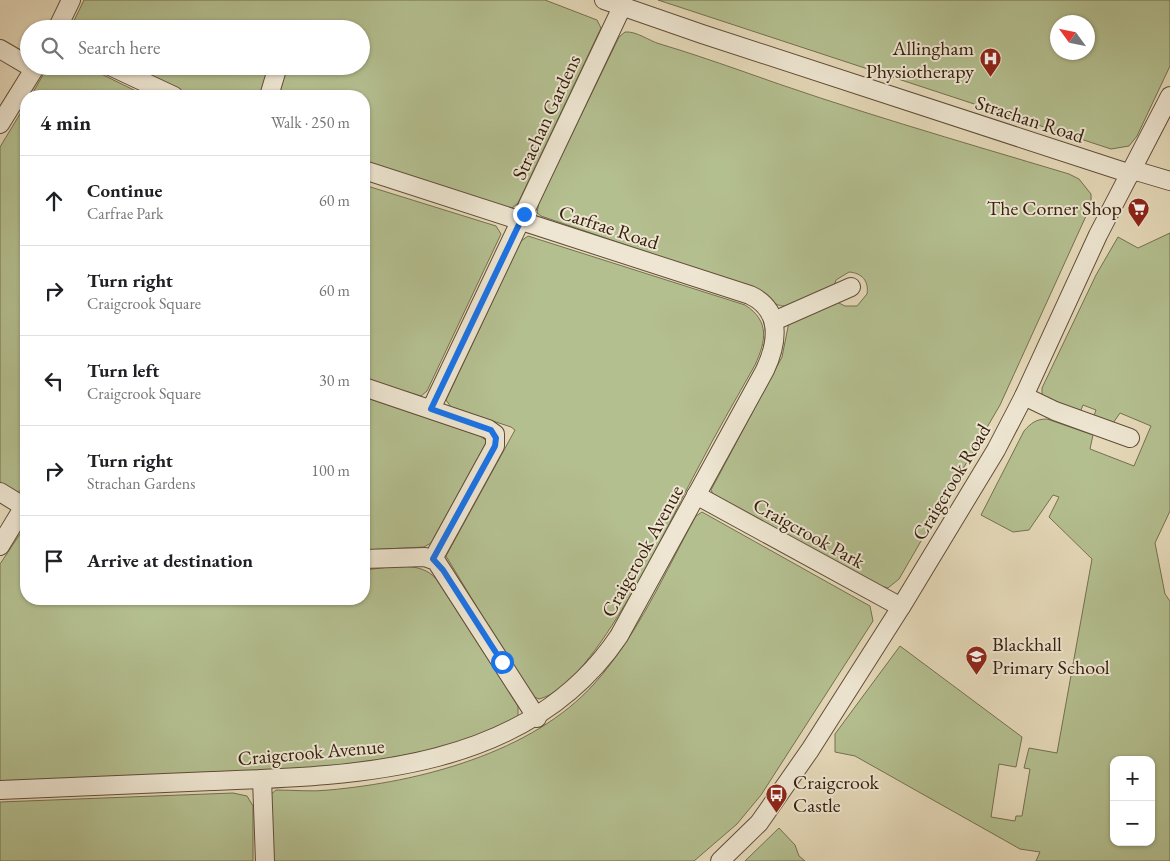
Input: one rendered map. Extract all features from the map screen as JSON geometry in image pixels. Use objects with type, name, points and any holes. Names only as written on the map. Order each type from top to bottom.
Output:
[{"type":"street","points":[[61,20],[71,0]]},
{"type":"street","name":"Strachan Road","points":[[604,0],[1132,172],[1170,181]]},
{"type":"street","name":"Strachan Gardens","points":[[431,409],[622,7]]},
{"type":"street","points":[[0,49],[20,60]]},
{"type":"street","points":[[0,124],[28,75]]},
{"type":"street","points":[[129,75],[161,90]]},
{"type":"street","points":[[271,90],[275,75]]},
{"type":"street","name":"Craigcrook Road","points":[[720,861],[752,831],[769,811],[901,607],[996,450],[1024,396],[1098,235],[1170,96]]},
{"type":"street","name":"Carfrae Road","points":[[370,172],[750,295],[766,306],[774,321]]},
{"type":"street","points":[[774,321],[851,287]]},
{"type":"street","name":"Craigcrook Avenue","points":[[0,790],[343,774],[410,763],[466,748],[537,718],[582,683],[612,648],[766,370],[774,346],[774,321]]},
{"type":"street","points":[[370,389],[491,430],[495,434],[497,441],[433,559]]},
{"type":"street","points":[[1024,396],[1055,411],[1130,438]]},
{"type":"street","points":[[0,492],[20,503]]},
{"type":"street","name":"Craigcrook Park","points":[[696,495],[901,607]]},
{"type":"street","points":[[0,546],[20,515]]},
{"type":"street","points":[[370,559],[425,557],[433,559],[443,570],[537,718]]},
{"type":"street","points":[[262,779],[265,861]]},
{"type":"green space","points":[[84,0],[545,0],[597,20],[601,28],[518,203],[511,209],[370,164],[370,90],[277,90],[281,75],[370,75],[370,20],[74,20]]},
{"type":"green space","points":[[658,0],[1170,0],[1170,66],[1137,136],[1129,146],[1111,149]]},
{"type":"green space","points":[[625,32],[643,36],[656,43],[862,111],[1069,174],[1079,179],[1091,194],[1091,205],[1000,405],[899,579],[888,588],[874,584],[713,494],[711,490],[782,357],[789,322],[835,301],[845,306],[857,306],[867,294],[867,285],[864,278],[849,272],[836,280],[832,292],[803,304],[781,306],[757,290],[541,216],[537,213],[539,202],[619,37]]},
{"type":"green space","points":[[43,75],[103,75],[134,90],[34,90]]},
{"type":"green space","points":[[149,75],[267,75],[262,90],[180,90]]},
{"type":"green space","points":[[20,114],[20,491],[17,493],[0,484],[0,147]]},
{"type":"green space","points":[[370,187],[496,226],[501,234],[427,391],[421,396],[370,381]]},
{"type":"green space","points":[[1170,233],[1170,511],[1155,543],[1165,594],[1170,601],[1170,861],[1036,861],[1040,852],[1020,849],[855,756],[835,752],[835,734],[900,646],[1022,737],[1016,767],[999,764],[991,817],[1015,821],[1016,816],[1022,816],[1030,769],[1024,768],[1029,748],[1057,753],[1092,559],[1049,517],[1059,497],[1053,495],[1029,530],[1013,532],[981,515],[1024,431],[1031,424],[1043,419],[1093,435],[1090,449],[1134,466],[1151,426],[1120,413],[1111,426],[1092,421],[1096,410],[1083,405],[1078,417],[1042,396],[1042,388],[1096,275],[1118,237],[1138,248]]},
{"type":"green space","points":[[528,236],[745,305],[759,318],[764,332],[762,348],[755,365],[650,560],[607,634],[584,665],[561,687],[539,699],[530,695],[446,556],[515,430],[451,407],[446,400],[521,241]]},
{"type":"green space","points":[[370,399],[480,436],[487,441],[431,543],[424,547],[370,550]]},
{"type":"green space","points":[[702,512],[870,606],[873,621],[761,795],[737,824],[694,861],[272,861],[270,795],[276,790],[323,791],[400,780],[436,771],[472,760],[507,746],[539,729],[569,708],[594,684],[624,645],[650,603],[696,516]]},
{"type":"green space","points":[[20,534],[20,605],[370,605],[370,569],[403,566],[422,569],[430,573],[437,580],[518,706],[518,717],[472,738],[437,749],[330,769],[0,782],[0,564]]},
{"type":"green space","points":[[233,793],[247,796],[253,806],[253,861],[0,861],[0,802]]},
{"type":"green space","points":[[779,828],[795,845],[799,856],[805,861],[745,861]]},
{"type":"place","name":"Allingham Physiotherapy","points":[[990,78]]},
{"type":"place","name":"The Corner Shop","points":[[1138,227]]},
{"type":"place","name":"Blackhall Primary School","points":[[976,675]]},
{"type":"place","name":"Craigcrook Castle","points":[[777,813]]},
{"type":"route","points":[[502,662],[439,564],[433,559],[497,441],[495,434],[491,430],[431,409],[524,214]]}]
